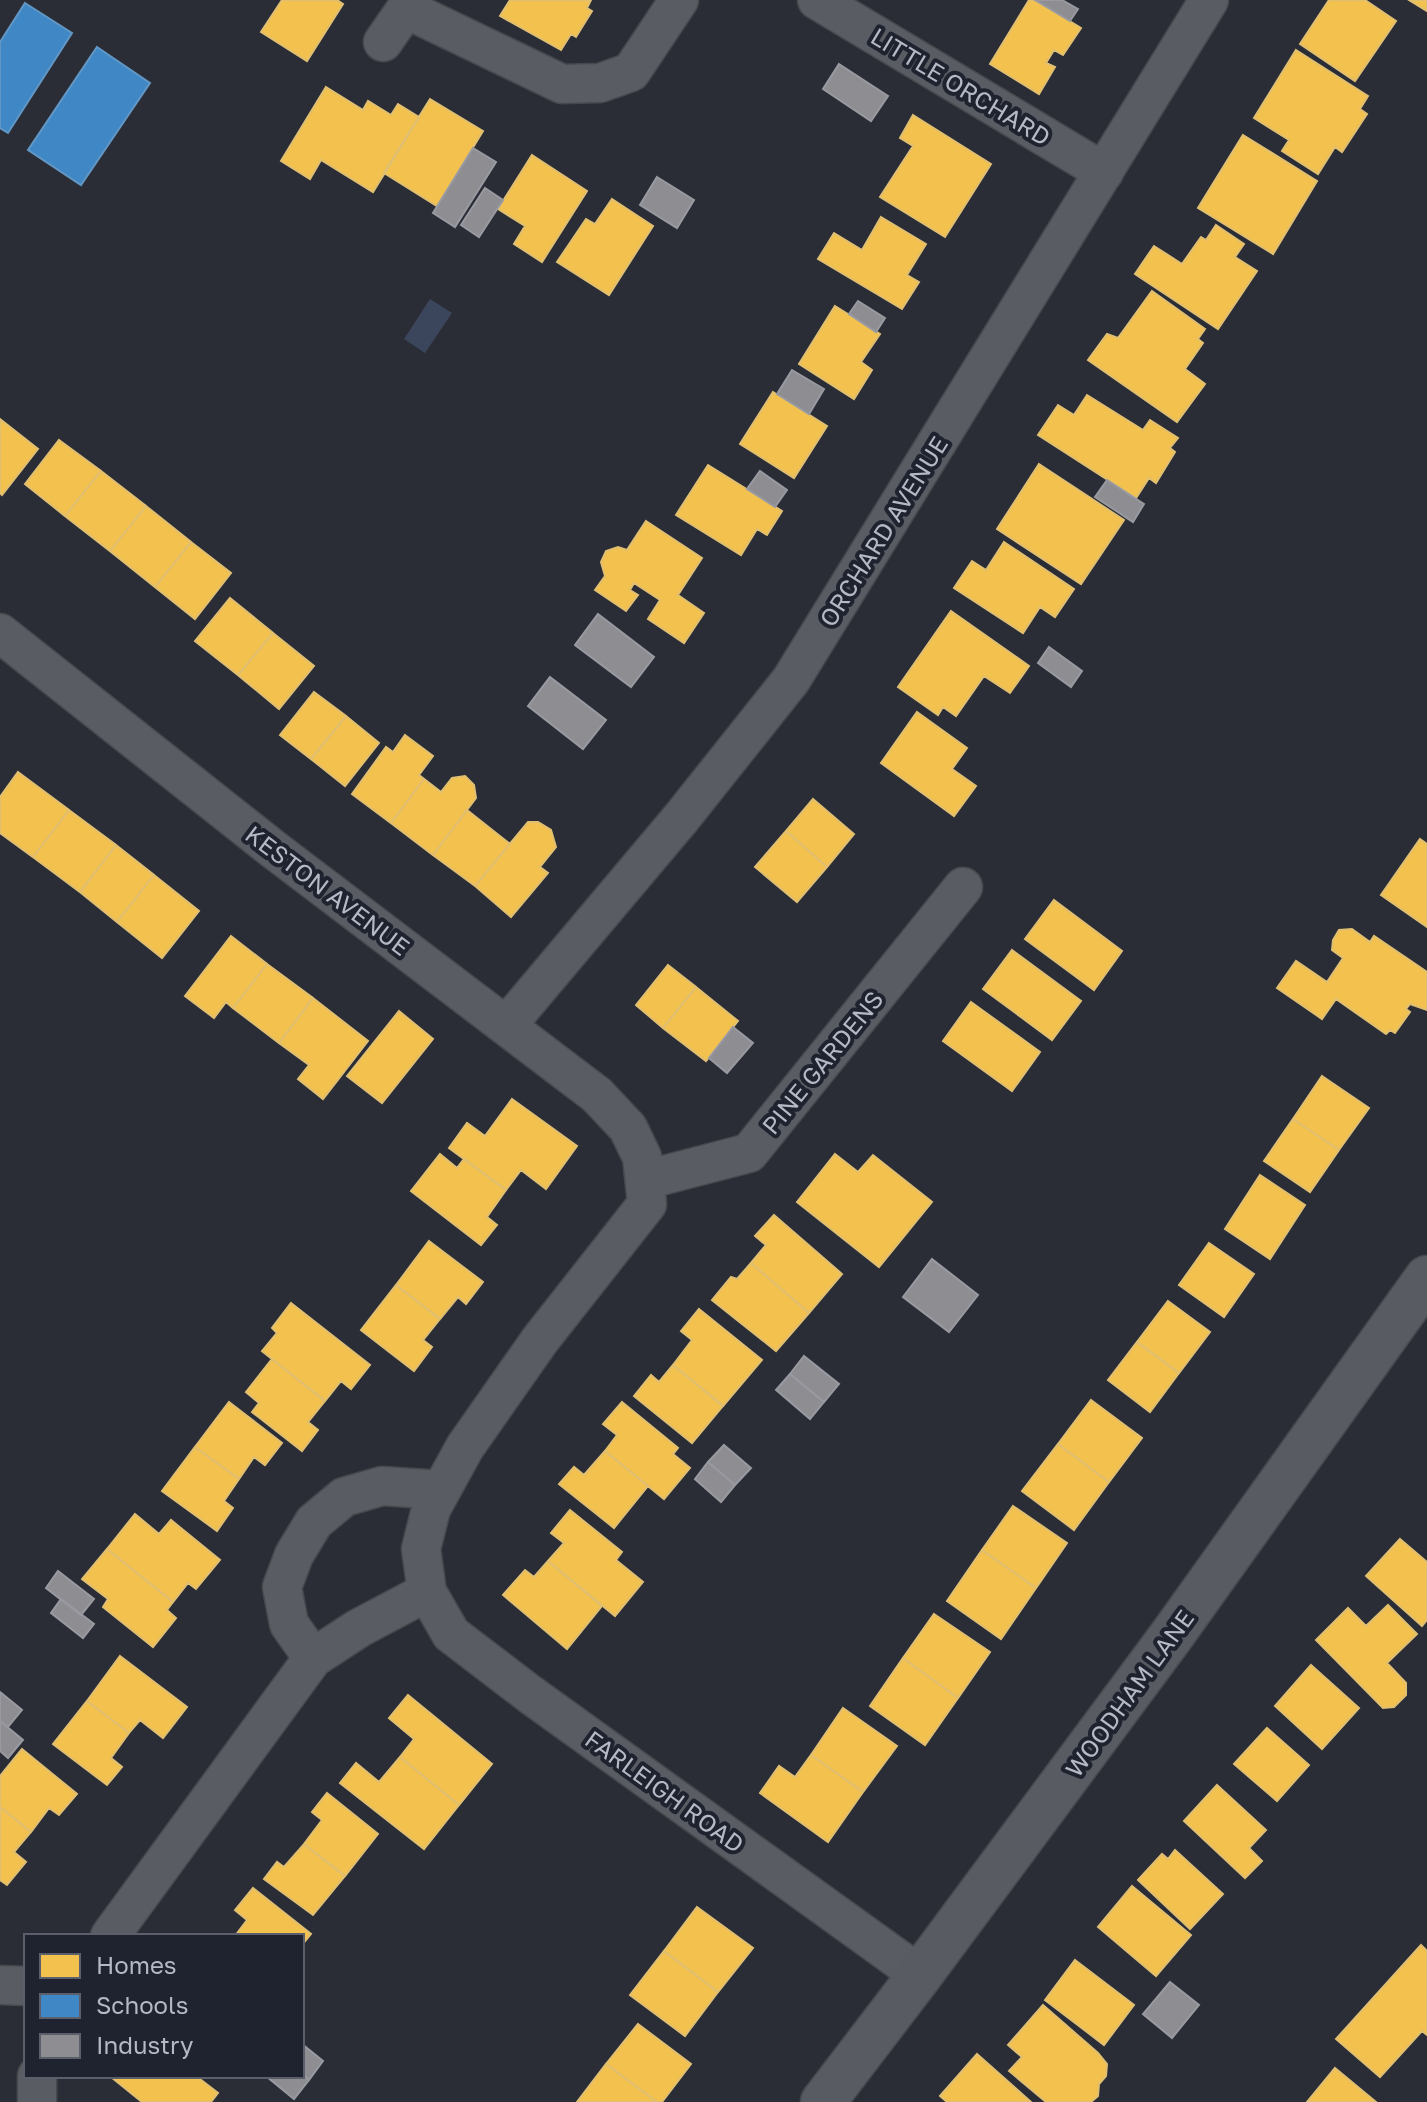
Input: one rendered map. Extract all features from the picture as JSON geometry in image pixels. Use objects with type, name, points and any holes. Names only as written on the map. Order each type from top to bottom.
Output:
[{"type":"main road","name":"WOODHAM LANE","points":[[823,2102],[1172,1635],[1427,1278]]},
{"type":"street","points":[[383,42],[407,4],[562,84],[600,83],[631,72],[679,0]]},
{"type":"street","name":"LITTLE ORCHARD","points":[[817,0],[1104,172]]},
{"type":"street","name":"ORCHARD AVENUE","points":[[506,1026],[682,817],[791,680],[1209,0]]},
{"type":"street","name":"KESTON AVENUE","points":[[6,650],[597,1095],[628,1128],[643,1168]]},
{"type":"street","name":"PINE GARDENS","points":[[643,1168],[749,1153],[963,887]]},
{"type":"street","name":"FARLEIGH ROAD","points":[[643,1168],[647,1204],[540,1340],[465,1447],[431,1509],[421,1549],[427,1592],[451,1634],[920,1975]]},
{"type":"street","points":[[313,1658],[289,1624],[282,1587],[294,1555],[314,1522],[344,1497],[382,1486],[441,1490]]},
{"type":"street","points":[[111,1934],[313,1658],[359,1628],[427,1592]]},
{"type":"street","points":[[0,1985],[24,1986]]},
{"type":"street","points":[[37,2078],[37,2102]]},
{"type":"water","points":[[430,299],[452,313],[425,353],[404,339]]},
{"type":"building: Homes","points":[[282,0],[337,0],[343,4],[307,61],[261,32]]},
{"type":"building: Homes","points":[[510,0],[591,0],[587,8],[592,11],[576,37],[571,34],[561,50],[500,16]]},
{"type":"building: Homes","points":[[1029,0],[1035,0],[1081,28],[1063,55],[1054,50],[1046,63],[1055,67],[1039,94],[990,64]]},
{"type":"building: Homes","points":[[1329,0],[1365,0],[1396,21],[1355,81],[1300,44]]},
{"type":"building: Homes","points":[[1409,0],[1427,0],[1427,11]]},
{"type":"building: Homes","points":[[1296,50],[1368,96],[1360,109],[1367,114],[1342,152],[1335,147],[1318,174],[1282,151],[1289,140],[1254,118]]},
{"type":"building: Homes","points":[[326,87],[363,110],[368,101],[391,115],[398,104],[419,117],[373,192],[321,160],[310,179],[281,161]]},
{"type":"building: Homes","points":[[430,99],[483,131],[437,206],[384,173]]},
{"type":"building: Homes","points":[[913,115],[991,164],[945,237],[880,197],[913,146],[900,138]]},
{"type":"building: Homes","points":[[1243,135],[1317,181],[1273,254],[1198,208]]},
{"type":"building: Homes","points":[[532,155],[587,191],[542,262],[514,244],[525,226],[498,209]]},
{"type":"building: Homes","points":[[612,199],[653,226],[609,295],[557,262],[586,219],[595,224]]},
{"type":"building: Homes","points":[[881,217],[926,244],[907,275],[919,282],[902,309],[818,259],[834,233],[862,250]]},
{"type":"building: Homes","points":[[1216,225],[1244,244],[1235,257],[1257,271],[1218,329],[1135,274],[1154,246],[1182,264],[1201,237],[1206,240]]},
{"type":"building: Homes","points":[[1152,291],[1205,329],[1198,339],[1203,343],[1185,369],[1205,384],[1177,422],[1088,360],[1107,334],[1118,338]]},
{"type":"building: Homes","points":[[835,306],[880,334],[861,362],[872,370],[854,399],[799,364]]},
{"type":"building: Homes","points":[[773,392],[827,426],[794,478],[740,444]]},
{"type":"building: Homes","points":[[1087,395],[1143,430],[1150,420],[1178,438],[1170,448],[1175,452],[1156,483],[1149,478],[1136,498],[1038,435],[1058,405],[1074,415]]},
{"type":"building: Homes","points":[[0,419],[38,449],[2,495],[0,493]]},
{"type":"building: Homes","points":[[59,440],[101,471],[65,516],[25,484]]},
{"type":"building: Homes","points":[[1039,464],[1124,520],[1081,584],[997,529]]},
{"type":"building: Homes","points":[[708,465],[782,511],[767,535],[757,529],[741,555],[676,515]]},
{"type":"building: Homes","points":[[101,471],[146,506],[110,551],[65,516]]},
{"type":"building: Homes","points":[[146,506],[191,542],[155,587],[110,551]]},
{"type":"building: Homes","points":[[646,521],[702,558],[678,595],[704,613],[684,643],[648,619],[660,600],[634,583],[630,590],[638,595],[626,611],[595,590],[605,576],[601,562],[606,551],[618,547],[627,550]]},
{"type":"building: Homes","points":[[191,542],[231,573],[195,619],[155,587]]},
{"type":"building: Homes","points":[[1004,542],[1074,589],[1055,617],[1040,607],[1023,633],[954,588],[972,561],[986,570]]},
{"type":"building: Homes","points":[[230,598],[273,633],[238,675],[195,641]]},
{"type":"building: Homes","points":[[951,611],[1029,666],[1010,693],[984,676],[956,716],[943,707],[938,715],[898,687]]},
{"type":"building: Homes","points":[[273,633],[314,666],[279,709],[238,675]]},
{"type":"building: Homes","points":[[314,692],[346,716],[311,759],[280,735]]},
{"type":"building: Homes","points":[[917,712],[967,748],[952,769],[976,786],[954,816],[881,763]]},
{"type":"building: Homes","points":[[346,716],[379,743],[345,786],[311,759]]},
{"type":"building: Homes","points":[[405,735],[433,756],[419,775],[424,779],[391,823],[352,794],[386,747],[393,752]]},
{"type":"building: Homes","points":[[18,772],[69,810],[33,857],[0,833],[0,797]]},
{"type":"building: Homes","points":[[465,776],[474,785],[476,798],[433,855],[391,823],[424,779],[441,792],[452,778]]},
{"type":"building: Homes","points":[[813,799],[854,834],[827,867],[786,831]]},
{"type":"building: Homes","points":[[69,810],[116,845],[80,892],[33,857]]},
{"type":"building: Homes","points":[[467,810],[510,844],[475,886],[433,855]]},
{"type":"building: Homes","points":[[528,822],[538,822],[551,830],[556,847],[540,867],[548,873],[511,917],[475,886]]},
{"type":"building: Homes","points":[[786,831],[827,867],[797,902],[755,867]]},
{"type":"building: Homes","points":[[1420,839],[1427,844],[1427,927],[1381,895]]},
{"type":"building: Homes","points":[[116,845],[154,875],[117,922],[80,892]]},
{"type":"building: Homes","points":[[154,875],[199,911],[162,958],[117,922]]},
{"type":"building: Homes","points":[[1054,900],[1122,951],[1094,990],[1025,939]]},
{"type":"building: Homes","points":[[1352,929],[1370,942],[1374,936],[1427,972],[1427,1010],[1410,1004],[1406,1009],[1410,1012],[1395,1033],[1390,1030],[1386,1034],[1336,999],[1322,1019],[1277,988],[1296,961],[1327,982],[1343,958],[1332,950],[1333,940],[1339,930]]},
{"type":"building: Homes","points":[[231,936],[267,964],[233,1008],[226,1002],[214,1018],[185,996]]},
{"type":"building: Homes","points":[[1012,950],[1081,1001],[1052,1040],[983,989]]},
{"type":"building: Homes","points":[[267,964],[313,998],[279,1043],[233,1008]]},
{"type":"building: Homes","points":[[668,965],[696,987],[663,1028],[636,1005]]},
{"type":"building: Homes","points":[[696,987],[738,1021],[706,1061],[663,1028]]},
{"type":"building: Homes","points":[[313,998],[368,1041],[323,1099],[298,1079],[309,1065],[279,1043]]},
{"type":"building: Homes","points":[[971,1002],[1040,1052],[1012,1091],[943,1041]]},
{"type":"building: Homes","points":[[399,1011],[433,1039],[382,1103],[347,1076]]},
{"type":"building: Homes","points":[[1322,1076],[1369,1108],[1339,1150],[1293,1119]]},
{"type":"building: Homes","points":[[512,1099],[577,1146],[546,1189],[521,1170],[506,1190],[449,1148],[467,1123],[485,1136]]},
{"type":"building: Homes","points":[[1293,1119],[1339,1150],[1310,1192],[1264,1161]]},
{"type":"building: Homes","points":[[440,1154],[457,1168],[464,1159],[506,1190],[487,1217],[497,1225],[481,1245],[411,1191]]},
{"type":"building: Homes","points":[[835,1154],[858,1172],[873,1155],[932,1202],[879,1267],[797,1202]]},
{"type":"building: Homes","points":[[1260,1175],[1305,1205],[1270,1259],[1225,1229]]},
{"type":"building: Homes","points":[[774,1215],[842,1274],[809,1313],[751,1263],[766,1245],[755,1236]]},
{"type":"building: Homes","points":[[429,1241],[483,1282],[466,1304],[458,1297],[440,1319],[396,1285]]},
{"type":"building: Homes","points":[[1209,1243],[1254,1274],[1224,1317],[1179,1285]]},
{"type":"building: Homes","points":[[751,1263],[809,1313],[776,1351],[712,1300],[731,1277],[737,1279]]},
{"type":"building: Homes","points":[[396,1285],[440,1319],[423,1340],[432,1347],[414,1371],[361,1330]]},
{"type":"building: Homes","points":[[1168,1301],[1210,1332],[1179,1373],[1137,1342]]},
{"type":"building: Homes","points":[[291,1303],[370,1365],[351,1389],[341,1381],[325,1401],[262,1351],[277,1333],[272,1328]]},
{"type":"building: Homes","points":[[699,1309],[762,1360],[723,1406],[673,1365],[692,1340],[681,1331]]},
{"type":"building: Homes","points":[[1137,1342],[1179,1373],[1150,1412],[1108,1380]]},
{"type":"building: Homes","points":[[272,1359],[325,1401],[308,1422],[318,1430],[302,1451],[252,1412],[259,1403],[246,1392]]},
{"type":"building: Homes","points":[[673,1365],[723,1406],[692,1443],[634,1396],[651,1375],[659,1382]]},
{"type":"building: Homes","points":[[1091,1400],[1142,1438],[1109,1482],[1058,1444]]},
{"type":"building: Homes","points":[[229,1402],[282,1443],[265,1465],[254,1457],[239,1479],[195,1447]]},
{"type":"building: Homes","points":[[622,1402],[678,1448],[673,1454],[690,1468],[664,1499],[605,1451],[617,1435],[603,1424]]},
{"type":"building: Homes","points":[[1058,1444],[1109,1482],[1074,1530],[1022,1491]]},
{"type":"building: Homes","points":[[195,1447],[239,1479],[224,1501],[233,1508],[217,1531],[162,1491]]},
{"type":"building: Homes","points":[[605,1451],[648,1486],[614,1528],[559,1484],[574,1467],[584,1475]]},
{"type":"building: Homes","points":[[1013,1506],[1067,1543],[1036,1588],[982,1550]]},
{"type":"building: Homes","points":[[570,1510],[622,1552],[616,1560],[643,1582],[615,1616],[548,1561],[564,1543],[551,1533]]},
{"type":"building: Homes","points":[[135,1514],[159,1534],[171,1520],[220,1560],[196,1589],[188,1583],[173,1602],[107,1549]]},
{"type":"building: Homes","points":[[1400,1539],[1427,1562],[1427,1620],[1422,1626],[1366,1576]]},
{"type":"building: Homes","points":[[107,1549],[173,1602],[167,1610],[176,1618],[153,1647],[103,1607],[108,1599],[82,1579]]},
{"type":"building: Homes","points":[[982,1550],[1036,1588],[1001,1639],[947,1601]]},
{"type":"building: Homes","points":[[548,1561],[602,1606],[567,1649],[503,1595],[525,1570],[534,1577]]},
{"type":"building: Homes","points":[[1388,1605],[1417,1634],[1387,1663],[1406,1683],[1406,1695],[1394,1707],[1383,1708],[1316,1640],[1348,1608],[1366,1626]]},
{"type":"building: Homes","points":[[934,1614],[990,1652],[958,1698],[903,1658]]},
{"type":"building: Homes","points":[[120,1656],[187,1707],[163,1738],[140,1720],[129,1733],[87,1701]]},
{"type":"building: Homes","points":[[903,1658],[958,1698],[925,1745],[870,1706]]},
{"type":"building: Homes","points":[[1311,1665],[1359,1708],[1322,1749],[1275,1706]]},
{"type":"building: Homes","points":[[408,1695],[492,1764],[459,1805],[400,1757],[414,1739],[389,1718]]},
{"type":"building: Homes","points":[[87,1701],[129,1733],[111,1758],[122,1767],[107,1785],[53,1744]]},
{"type":"building: Homes","points":[[843,1708],[897,1746],[863,1792],[811,1755]]},
{"type":"building: Homes","points":[[1267,1728],[1309,1765],[1277,1801],[1234,1764]]},
{"type":"building: Homes","points":[[22,1749],[77,1794],[59,1815],[49,1808],[31,1832],[0,1807],[0,1776]]},
{"type":"building: Homes","points":[[811,1755],[863,1792],[828,1842],[760,1793],[779,1766],[795,1777]]},
{"type":"building: Homes","points":[[400,1757],[459,1805],[424,1849],[340,1783],[356,1763],[379,1782]]},
{"type":"building: Homes","points":[[1217,1785],[1266,1830],[1249,1848],[1262,1861],[1245,1878],[1184,1821]]},
{"type":"building: Homes","points":[[327,1793],[378,1834],[345,1876],[304,1844],[322,1820],[312,1812]]},
{"type":"building: Homes","points":[[0,1807],[31,1832],[14,1852],[26,1862],[7,1885],[0,1880]]},
{"type":"building: Homes","points":[[304,1844],[345,1876],[313,1915],[264,1879],[277,1862],[284,1867]]},
{"type":"building: Homes","points":[[1175,1850],[1223,1894],[1190,1929],[1138,1880],[1162,1854],[1168,1859]]},
{"type":"building: Homes","points":[[1132,1886],[1191,1935],[1156,1976],[1098,1927]]},
{"type":"building: Homes","points":[[253,1888],[311,1934],[304,1943],[304,1934],[236,1934],[247,1920],[235,1910]]},
{"type":"building: Homes","points":[[697,1907],[753,1948],[718,1992],[664,1951]]},
{"type":"building: Homes","points":[[1421,1945],[1427,1951],[1427,2035],[1422,2031],[1380,2077],[1336,2039]]},
{"type":"building: Homes","points":[[664,1951],[718,1992],[685,2036],[630,1995]]},
{"type":"building: Homes","points":[[1075,1960],[1134,2005],[1104,2045],[1045,2000]]},
{"type":"building: Homes","points":[[1043,2005],[1107,2064],[1098,2096],[1091,2102],[1046,2102],[1009,2071],[1022,2057],[1008,2045]]},
{"type":"building: Homes","points":[[638,2024],[691,2064],[662,2102],[657,2102],[606,2064]]},
{"type":"building: Homes","points":[[977,2054],[1031,2102],[947,2102],[940,2096]]},
{"type":"building: Homes","points":[[606,2064],[657,2102],[577,2102]]},
{"type":"building: Homes","points":[[1335,2068],[1376,2102],[1307,2102]]},
{"type":"building: Homes","points":[[112,2078],[199,2078],[218,2093],[211,2102],[142,2102]]},
{"type":"building: Schools","points":[[25,3],[72,33],[8,133],[0,128],[0,42]]},
{"type":"building: Schools","points":[[97,47],[150,83],[81,185],[28,150]]},
{"type":"building: Industry","points":[[1035,0],[1062,0],[1078,9],[1070,21]]},
{"type":"building: Industry","points":[[839,64],[888,96],[871,121],[823,89]]},
{"type":"building: Industry","points":[[473,148],[496,162],[455,227],[433,213]]},
{"type":"building: Industry","points":[[657,177],[694,200],[677,228],[640,205]]},
{"type":"building: Industry","points":[[485,188],[503,200],[479,237],[461,225]]},
{"type":"building: Industry","points":[[858,301],[885,318],[876,332],[849,314]]},
{"type":"building: Industry","points":[[792,370],[824,389],[809,414],[777,394]]},
{"type":"building: Industry","points":[[760,471],[787,490],[775,507],[747,489]]},
{"type":"building: Industry","points":[[1107,480],[1144,504],[1133,522],[1095,497]]},
{"type":"building: Industry","points":[[598,614],[654,657],[631,687],[575,645]]},
{"type":"building: Industry","points":[[1049,647],[1082,671],[1071,687],[1038,663]]},
{"type":"building: Industry","points":[[550,677],[606,720],[583,749],[528,706]]},
{"type":"building: Industry","points":[[733,1027],[753,1043],[727,1073],[709,1058]]},
{"type":"building: Industry","points":[[932,1259],[978,1295],[949,1332],[903,1297]]},
{"type":"building: Industry","points":[[804,1356],[839,1384],[824,1402],[790,1374]]},
{"type":"building: Industry","points":[[790,1374],[824,1402],[810,1419],[776,1390]]},
{"type":"building: Industry","points":[[724,1445],[751,1468],[735,1485],[708,1462]]},
{"type":"building: Industry","points":[[708,1462],[735,1485],[721,1502],[695,1479]]},
{"type":"building: Industry","points":[[58,1571],[94,1599],[81,1615],[46,1588]]},
{"type":"building: Industry","points":[[61,1599],[94,1624],[83,1638],[51,1613]]},
{"type":"building: Industry","points":[[0,1692],[22,1710],[8,1727],[0,1721]]},
{"type":"building: Industry","points":[[0,1721],[23,1740],[8,1758],[0,1751]]},
{"type":"building: Industry","points":[[1170,1982],[1199,2005],[1172,2038],[1143,2014]]},
{"type":"building: Industry","points":[[304,2046],[323,2061],[309,2080],[304,2076]]},
{"type":"building: Industry","points":[[304,2076],[309,2080],[294,2099],[268,2078]]}]
